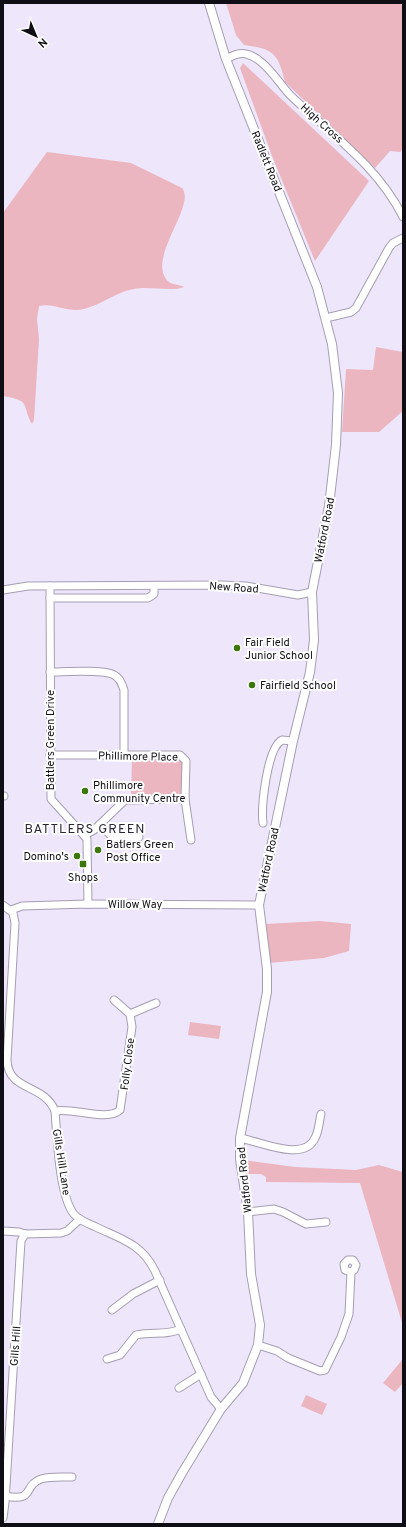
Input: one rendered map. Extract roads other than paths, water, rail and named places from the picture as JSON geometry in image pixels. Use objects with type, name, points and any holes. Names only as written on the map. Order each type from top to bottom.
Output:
[{"type":"main road","name":"Radlett Road","points":[[209,3],[226,59],[306,258],[326,318]]},
{"type":"main road","name":"Watford Road","points":[[158,1524],[174,1485],[221,1409],[243,1383],[258,1345],[260,1325],[251,1274],[248,1212],[240,1159],[240,1138],[267,992],[267,970],[259,905],[293,741],[310,672],[314,640],[312,592],[329,506],[337,430],[338,393],[336,365],[326,318]]},
{"type":"street","name":"High Cross","points":[[226,59],[238,54],[246,53],[270,70],[290,94],[356,152],[395,202],[403,217]]},
{"type":"street","points":[[326,318],[351,312],[356,308],[389,248],[393,243],[403,238]]},
{"type":"street","name":"New Road","points":[[3,590],[18,587],[50,586],[221,585],[246,586],[298,595],[312,592]]},
{"type":"street","name":"Battlers Green Drive","points":[[50,586],[51,799],[85,835]]},
{"type":"street","points":[[50,598],[148,598],[154,594],[154,586]]},
{"type":"street","points":[[50,672],[106,672],[116,676],[120,680],[124,690],[124,756]]},
{"type":"street","name":"Watford Road","points":[[263,823],[262,813],[266,774],[277,745],[282,740],[293,741]]},
{"type":"street","name":"Phillimore Place","points":[[50,756],[182,756],[186,761],[185,799],[191,840]]},
{"type":"street","points":[[88,904],[88,842],[85,835],[100,824],[125,800],[185,799]]},
{"type":"street","points":[[100,824],[112,837],[139,837]]},
{"type":"street","name":"Willow Way","points":[[11,910],[22,906],[88,904],[259,905]]},
{"type":"street","points":[[3,905],[11,910],[14,915],[15,922],[7,1060],[9,1071],[18,1082],[43,1095],[52,1104],[55,1111]]},
{"type":"street","points":[[114,1000],[130,1014],[156,1003]]},
{"type":"street","points":[[3,1002],[11,1003]]},
{"type":"street","name":"Folly Close","points":[[55,1111],[68,1110],[109,1116],[117,1113],[122,1106],[132,1027],[130,1014]]},
{"type":"street","name":"Gills Hill Lane","points":[[55,1111],[61,1170],[68,1202],[74,1214],[80,1219],[140,1249],[151,1262],[211,1397],[221,1409]]},
{"type":"street","points":[[240,1138],[254,1140],[273,1148],[291,1150],[303,1149],[309,1146],[316,1138],[321,1114]]},
{"type":"street","points":[[248,1212],[274,1209],[306,1224],[326,1222]]},
{"type":"street","points":[[3,1231],[19,1232],[24,1234],[61,1233],[68,1231],[80,1219]]},
{"type":"street","name":"Gills Hill","points":[[3,1518],[21,1240],[24,1234]]},
{"type":"street","points":[[258,1345],[277,1350],[288,1358],[320,1371],[325,1370],[341,1337],[349,1314],[351,1272]]},
{"type":"street","points":[[112,1310],[133,1294],[160,1280]]},
{"type":"street","points":[[107,1359],[120,1355],[136,1335],[147,1333],[167,1334],[181,1329]]},
{"type":"street","points":[[179,1388],[201,1374]]},
{"type":"street","points":[[5,1496],[17,1499],[23,1498],[34,1483],[41,1479],[72,1477]]},
{"type":"place","name":"Fair Field Junior School","points":[[237,648]]},
{"type":"place","name":"Fairfield School","points":[[252,685]]},
{"type":"place","name":"Phillimore Community Centre","points":[[85,791]]},
{"type":"place","name":"Batlers Green Post Office","points":[[98,850]]},
{"type":"place","name":"Domino's","points":[[77,856]]},
{"type":"place","name":"Shops","points":[[83,864]]},
{"type":"district","name":"BATTLERS GREEN","points":[[85,828]]}]
